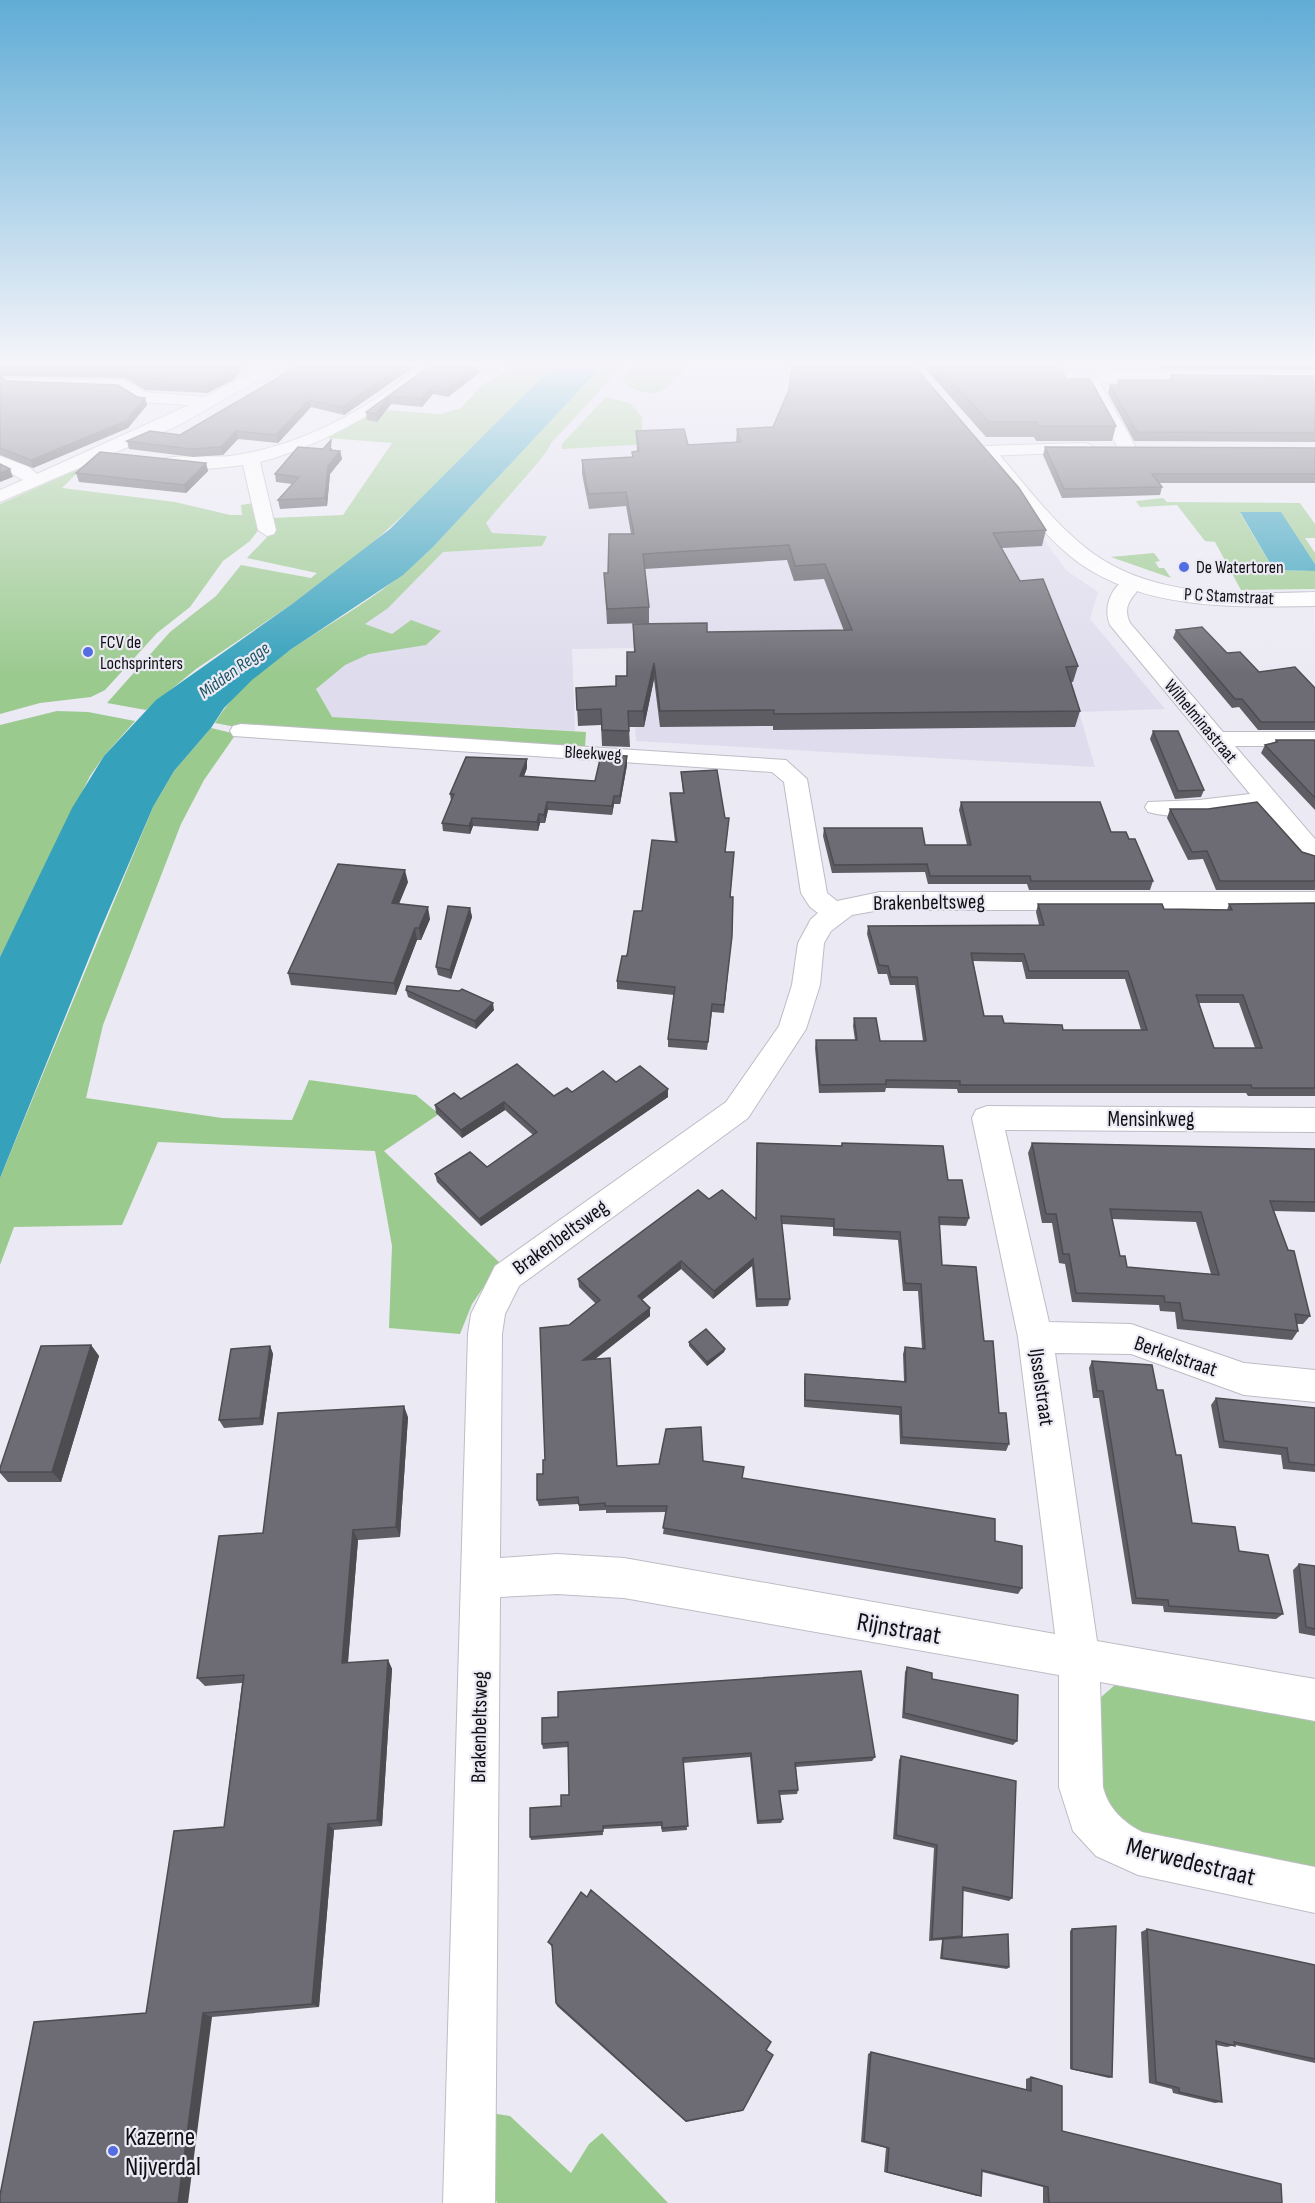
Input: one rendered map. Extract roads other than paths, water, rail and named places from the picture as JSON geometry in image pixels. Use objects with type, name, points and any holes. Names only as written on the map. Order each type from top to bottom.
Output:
[{"type":"street","points":[[18,469],[35,482]]},
{"type":"street","points":[[0,497],[65,469]]},
{"type":"street","points":[[253,469],[267,530]]},
{"type":"street","name":"P C Stamstraat","points":[[1002,469],[1055,529],[1084,557],[1134,582],[1198,597],[1236,600],[1315,599]]},
{"type":"street","name":"Wilhelminastraat","points":[[1134,582],[1117,601],[1115,610],[1120,625],[1315,855]]},
{"type":"street","name":"Bleekweg","points":[[241,731],[778,765],[795,779],[814,893],[819,901],[834,912]]},
{"type":"street","points":[[1217,739],[1315,740]]},
{"type":"street","points":[[1157,807],[1199,808],[1268,799]]},
{"type":"street","name":"Brakenbeltsweg","points":[[469,2203],[483,1579],[485,1334],[488,1314],[497,1291],[507,1276],[519,1265],[737,1110],[792,1029],[806,985],[811,943],[820,925],[834,912],[854,904],[880,901],[1315,901]]},
{"type":"street","name":"Mensinkweg","points":[[987,1118],[1315,1120]]},
{"type":"street","name":"IJsselstraat","points":[[987,1118],[1035,1336],[1079,1660]]},
{"type":"street","name":"Berkelstraat","points":[[1035,1336],[1131,1339],[1244,1379],[1315,1386]]},
{"type":"street","name":"Rijnstraat","points":[[483,1579],[557,1574],[624,1578],[1315,1700]]},
{"type":"street","name":"Merwedestraat","points":[[1079,1660],[1082,1787],[1089,1815],[1112,1840],[1138,1853],[1315,1890]]},
{"type":"water","name":"Midden Regge","points":[[450,469],[506,469],[432,548],[403,575],[290,650],[252,680],[224,708],[211,728],[174,771],[153,807],[99,933],[0,1178],[0,957],[72,808],[104,756],[156,700],[292,604],[390,529]]},
{"type":"water","points":[[1240,512],[1281,512],[1315,564],[1315,571],[1274,570]]},
{"type":"place","name":"De Watertoren","points":[[1184,567]]},
{"type":"place","name":"FCV de Lochsprinters","points":[[88,652]]},
{"type":"place","name":"Kazerne Nijverdal","points":[[113,2151]]}]
